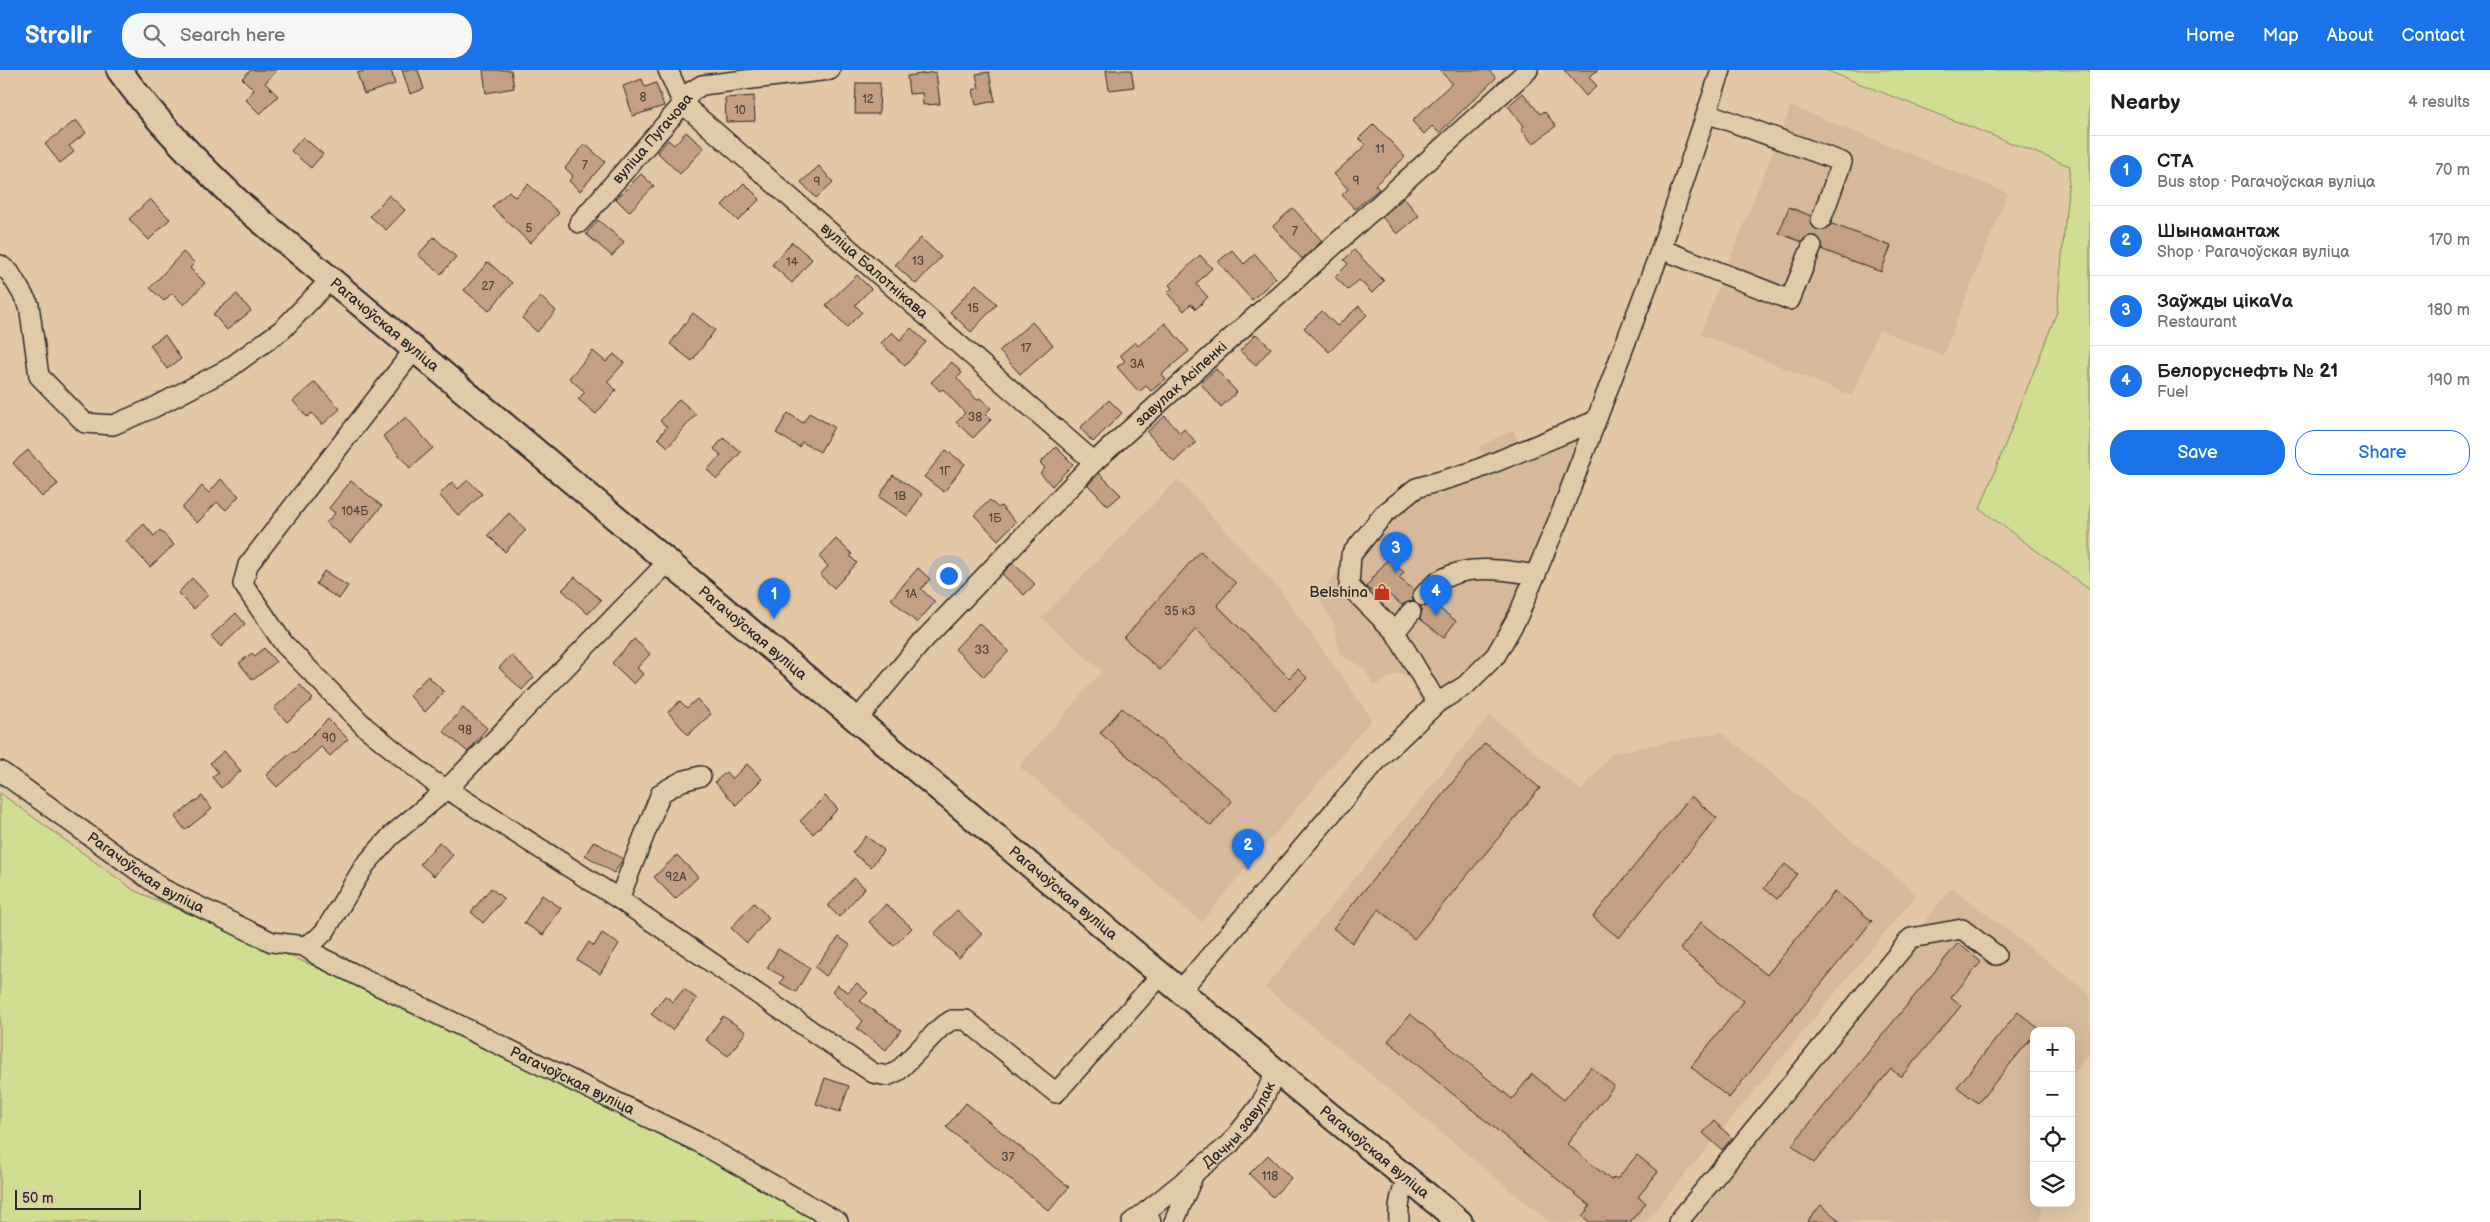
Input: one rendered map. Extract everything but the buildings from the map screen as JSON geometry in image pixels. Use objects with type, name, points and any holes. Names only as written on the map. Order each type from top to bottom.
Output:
[{"type":"main road","name":"Рагачоўская вуліца","points":[[119,70],[140,100],[190,155],[242,206],[856,721],[1460,1222]]},
{"type":"street","name":"вуліца Балотнікава","points":[[668,70],[683,104],[1094,462]]},
{"type":"street","name":"вуліца Пугачова","points":[[579,223],[683,104],[692,91],[702,85],[830,70]]},
{"type":"street","name":"завулак Асіпенкі","points":[[856,721],[921,642],[1094,462],[1528,70]]},
{"type":"street","points":[[1180,991],[1381,756],[1438,702],[1466,685],[1496,654],[1518,616],[1536,575],[1661,249],[1721,70]]},
{"type":"street","points":[[1707,112],[1842,162],[1822,220]]},
{"type":"street","points":[[1661,249],[1790,300],[1812,246]]},
{"type":"street","points":[[0,265],[10,272],[29,305],[39,376],[86,423],[113,425],[153,408],[228,369],[283,328],[330,280]]},
{"type":"street","points":[[414,350],[248,565],[243,584],[284,644],[365,727],[432,781],[448,789],[619,899],[873,1074],[887,1076],[898,1071],[942,1026],[952,1020],[966,1020],[1056,1093],[1162,974]]},
{"type":"street","points":[[1438,702],[1396,632],[1349,586],[1351,555],[1384,514],[1416,488],[1471,472],[1595,421]]},
{"type":"street","points":[[304,946],[325,931],[365,865],[391,836],[448,789],[668,562]]},
{"type":"street","points":[[1423,596],[1429,588],[1459,570],[1500,569],[1536,575]]},
{"type":"street","points":[[1396,632],[1411,612]]},
{"type":"street","name":"Рагачоўская вуліца","points":[[0,770],[163,889],[272,942],[304,946],[322,958],[698,1142],[838,1222]]},
{"type":"street","points":[[619,899],[661,793],[682,781],[701,776]]},
{"type":"street","points":[[1678,1222],[1910,938],[1962,930],[1996,955]]},
{"type":"street","name":"Дачны завулак","points":[[1149,1216],[1194,1173],[1230,1144],[1261,1104],[1276,1071]]},
{"type":"street","name":"Дачны завулак","points":[[1174,1222],[1180,1203],[1194,1173]]},
{"type":"street","points":[[1400,1222],[1398,1207],[1401,1191],[1408,1179]]},
{"type":"street","points":[[1132,1222],[1149,1216]]},
{"type":"shaded area","points":[[1791,106],[2008,193],[1943,355],[1879,330],[1852,396],[1700,334]]},
{"type":"shaded area","points":[[1582,419],[1558,500],[1511,617],[1490,647],[1471,669],[1422,705],[1409,680],[1402,674],[1396,674],[1374,686],[1363,667],[1339,653],[1334,625],[1319,597],[1388,500],[1487,461],[1478,447],[1513,430],[1520,445]]},
{"type":"shaded area","points":[[1178,479],[1280,590],[1372,719],[1201,922],[1019,766],[1102,671],[1041,618]]},
{"type":"shaded area","points":[[1490,715],[1581,791],[1612,753],[1721,732],[1917,894],[1646,1222],[1549,1222],[1265,987]]},
{"type":"shaded area","points":[[1952,887],[2090,994],[2090,1053],[2075,1070],[2075,1027],[2030,1027],[2030,1207],[2042,1207],[2040,1222],[1689,1222]]},
{"type":"green space","points":[[1825,70],[2090,70],[2090,590],[1980,509],[2057,312],[2070,166]]},
{"type":"green space","points":[[0,793],[135,891],[411,1007],[698,1147],[827,1222],[0,1222]]},
{"type":"tunnel","points":[[1812,246],[1821,220]]},
{"type":"place","name":"Заўжды цікаVа","points":[[1396,573]]},
{"type":"place","name":"Belshina","points":[[1382,592]]},
{"type":"place","name":"Белоруснефть № 21","points":[[1436,616]]},
{"type":"place","name":"СТА","points":[[774,619]]},
{"type":"place","name":"Шынамантаж","points":[[1248,870]]}]
